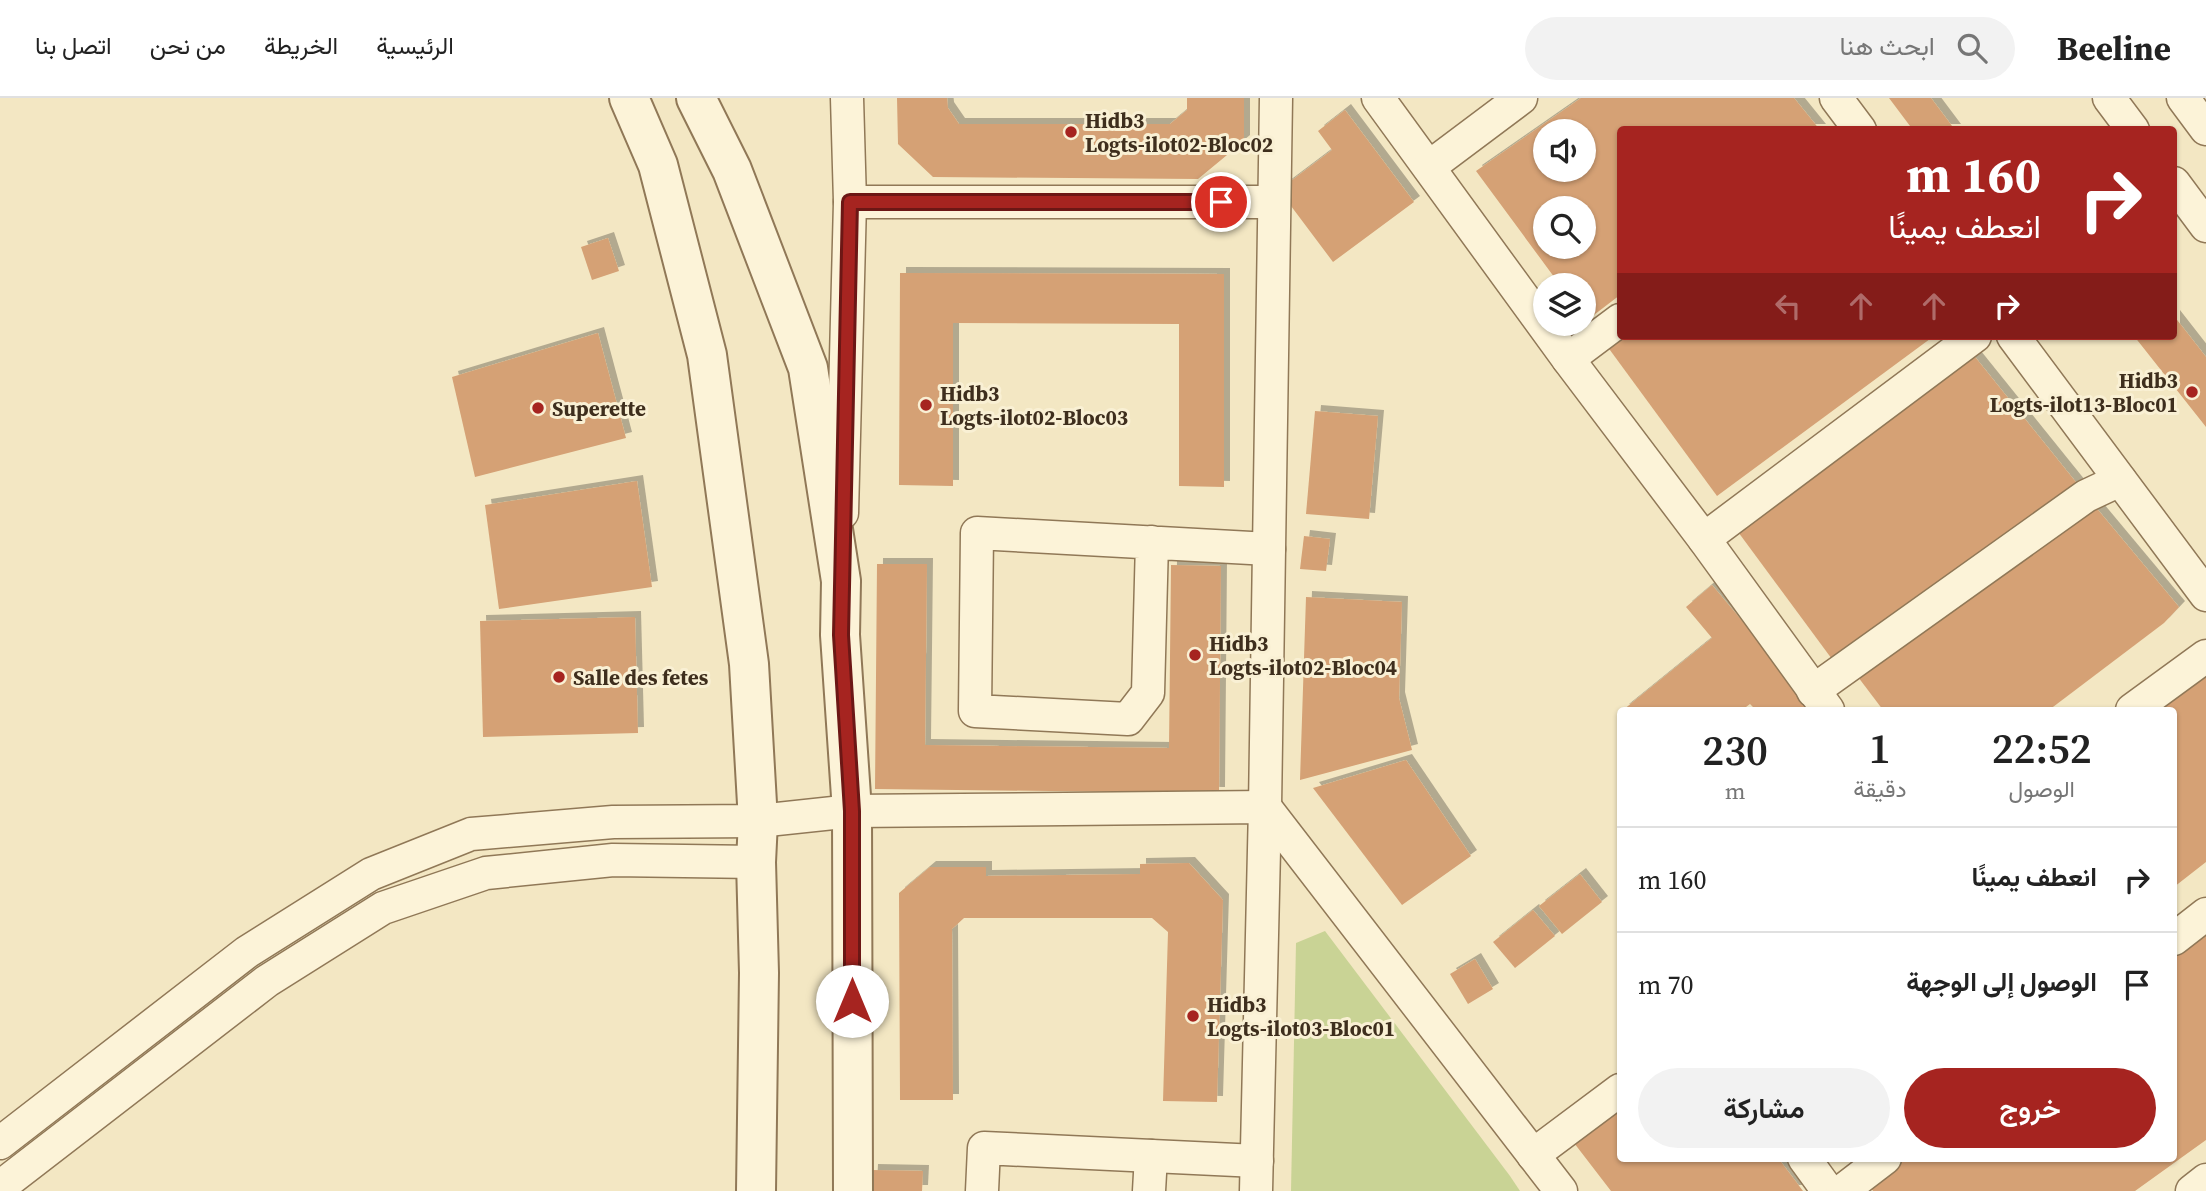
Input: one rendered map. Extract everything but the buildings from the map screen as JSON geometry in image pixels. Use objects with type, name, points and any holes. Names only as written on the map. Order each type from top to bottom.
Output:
[{"type":"street","points":[[629,98],[658,165],[707,355],[749,664],[758,821],[756,1191]]},
{"type":"street","points":[[696,98],[732,170],[808,368],[841,581]]},
{"type":"street","points":[[847,98],[850,202],[841,635],[852,811],[853,1191]]},
{"type":"street","points":[[982,1191],[984,1148],[1151,1156],[1257,1176],[1276,98]]},
{"type":"street","points":[[1378,98],[1821,701],[2086,496],[2120,480]]},
{"type":"street","points":[[1429,167],[1521,98]]},
{"type":"street","points":[[1836,98],[1857,126]]},
{"type":"street","points":[[2109,98],[2130,126]]},
{"type":"street","points":[[2183,98],[2206,129]]},
{"type":"street","points":[[2177,187],[2206,226]]},
{"type":"street","points":[[850,202],[1274,202]]},
{"type":"street","points":[[1568,359],[1617,322]]},
{"type":"street","points":[[1704,539],[1970,340]]},
{"type":"street","points":[[2016,340],[2206,595]]},
{"type":"street","points":[[1152,542],[1148,692],[1128,719],[975,711],[977,533],[1152,542],[1269,550]]},
{"type":"street","points":[[2136,707],[2206,656]]},
{"type":"street","points":[[0,1143],[247,952],[371,874],[471,834],[614,822],[758,821],[852,811],[1265,807]]},
{"type":"street","points":[[1265,807],[1561,1191]]},
{"type":"street","points":[[0,1187],[267,981],[383,908],[486,873],[613,860],[756,862]]},
{"type":"street","points":[[2177,937],[2206,914]]},
{"type":"street","points":[[1533,1155],[1617,1092]]},
{"type":"street","points":[[1149,1191],[1151,1156]]},
{"type":"street","points":[[1807,1162],[1828,1191]]},
{"type":"street","points":[[1842,1191],[1880,1162]]},
{"type":"street","points":[[2192,1191],[2206,1180]]},
{"type":"green space","points":[[1325,931],[1520,1191],[1291,1191],[1296,943]]},
{"type":"place","name":"Hidb3 Logts-ilot02-Bloc02","points":[[1071,132]]},
{"type":"place","name":"Hidb3 Logts-ilot13-Bloc01","points":[[2192,392]]},
{"type":"place","name":"Hidb3 Logts-ilot02-Bloc03","points":[[926,405]]},
{"type":"place","name":"Superette","points":[[538,408]]},
{"type":"place","name":"Hidb3 Logts-ilot02-Bloc04","points":[[1195,655]]},
{"type":"place","name":"Salle des fetes","points":[[559,677]]},
{"type":"place","name":"Hidb3 Logts-ilot03-Bloc01","points":[[1193,1016]]},
{"type":"route","points":[[852,1001],[852,811],[841,635],[850,202],[1221,202]]}]
